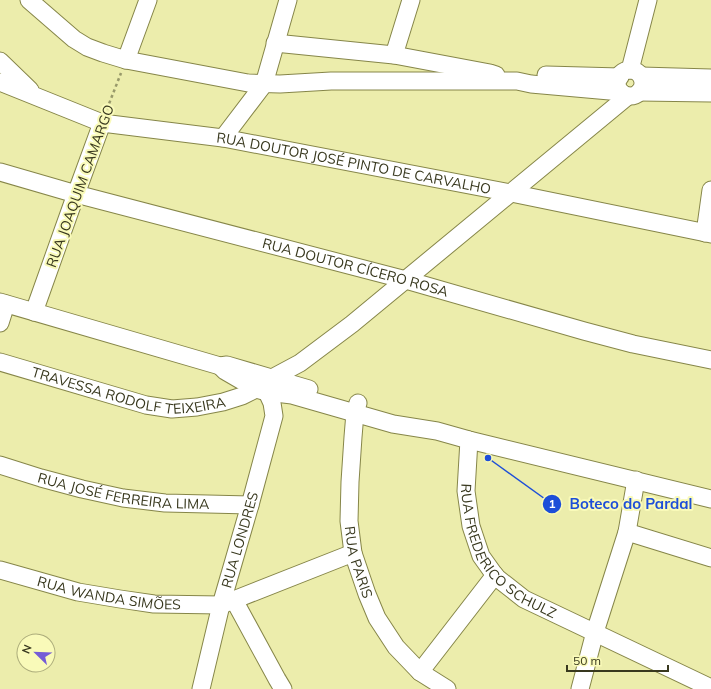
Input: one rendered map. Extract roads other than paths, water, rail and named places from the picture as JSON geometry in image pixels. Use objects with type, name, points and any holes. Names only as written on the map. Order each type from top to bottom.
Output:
[{"type":"street","points":[[29,0],[74,39],[87,47],[102,53],[126,60],[248,83],[280,84],[331,81],[511,82],[542,75],[711,93]]},
{"type":"street","points":[[126,60],[148,0]]},
{"type":"street","points":[[223,138],[264,84],[288,0]]},
{"type":"street","points":[[394,55],[411,0]]},
{"type":"street","points":[[630,84],[648,0]]},
{"type":"street","points":[[275,43],[394,55],[490,73],[511,82]]},
{"type":"street","points":[[0,61],[36,96]]},
{"type":"street","points":[[630,84],[711,78]]},
{"type":"street","name":"RUA DOUTOR JOSÉ PINTO DE CARVALHO","points":[[0,82],[102,123],[223,138],[511,193],[708,234]]},
{"type":"street","name":"TRAVESSA RODOLF TEIXEIRA","points":[[0,362],[146,405],[172,409],[197,407],[223,402],[242,396],[300,363],[352,324],[511,193],[630,84]]},
{"type":"street","name":"RUA JOAQUIM CAMARGO","points":[[34,312],[102,123]]},
{"type":"street","name":"RUA DOUTOR CÍCERO ROSA","points":[[0,172],[76,194],[406,280],[591,333],[633,344],[711,360]]},
{"type":"street","points":[[708,234],[711,190]]},
{"type":"street","points":[[0,323],[3,303],[220,366],[225,371],[292,395],[357,408]]},
{"type":"street","points":[[291,383],[300,363]]},
{"type":"street","points":[[262,385],[291,383],[357,408],[393,424],[437,431],[711,499]]},
{"type":"street","name":"RUA LONDRES","points":[[201,689],[227,603],[250,504],[274,416],[272,403],[262,385]]},
{"type":"street","name":"RUA PARIS","points":[[357,408],[352,444],[349,521],[353,553],[367,594],[378,618],[396,647],[420,672],[447,689]]},
{"type":"street","name":"RUA FREDERICO SCHULZ","points":[[469,440],[466,491],[471,526],[482,556],[496,577],[524,599],[711,688]]},
{"type":"street","name":"RUA JOSÉ FERREIRA LIMA","points":[[0,465],[68,486],[123,498],[165,503],[250,504]]},
{"type":"street","points":[[580,689],[595,632],[627,532],[636,480]]},
{"type":"street","points":[[627,532],[711,558]]},
{"type":"street","points":[[283,689],[227,603],[353,553]]},
{"type":"street","name":"RUA WANDA SIMÕES","points":[[0,570],[78,592],[154,604],[227,603]]},
{"type":"street","points":[[420,672],[495,575]]},
{"type":"place","name":"Boteco do Pardal","points":[[488,458]]}]
